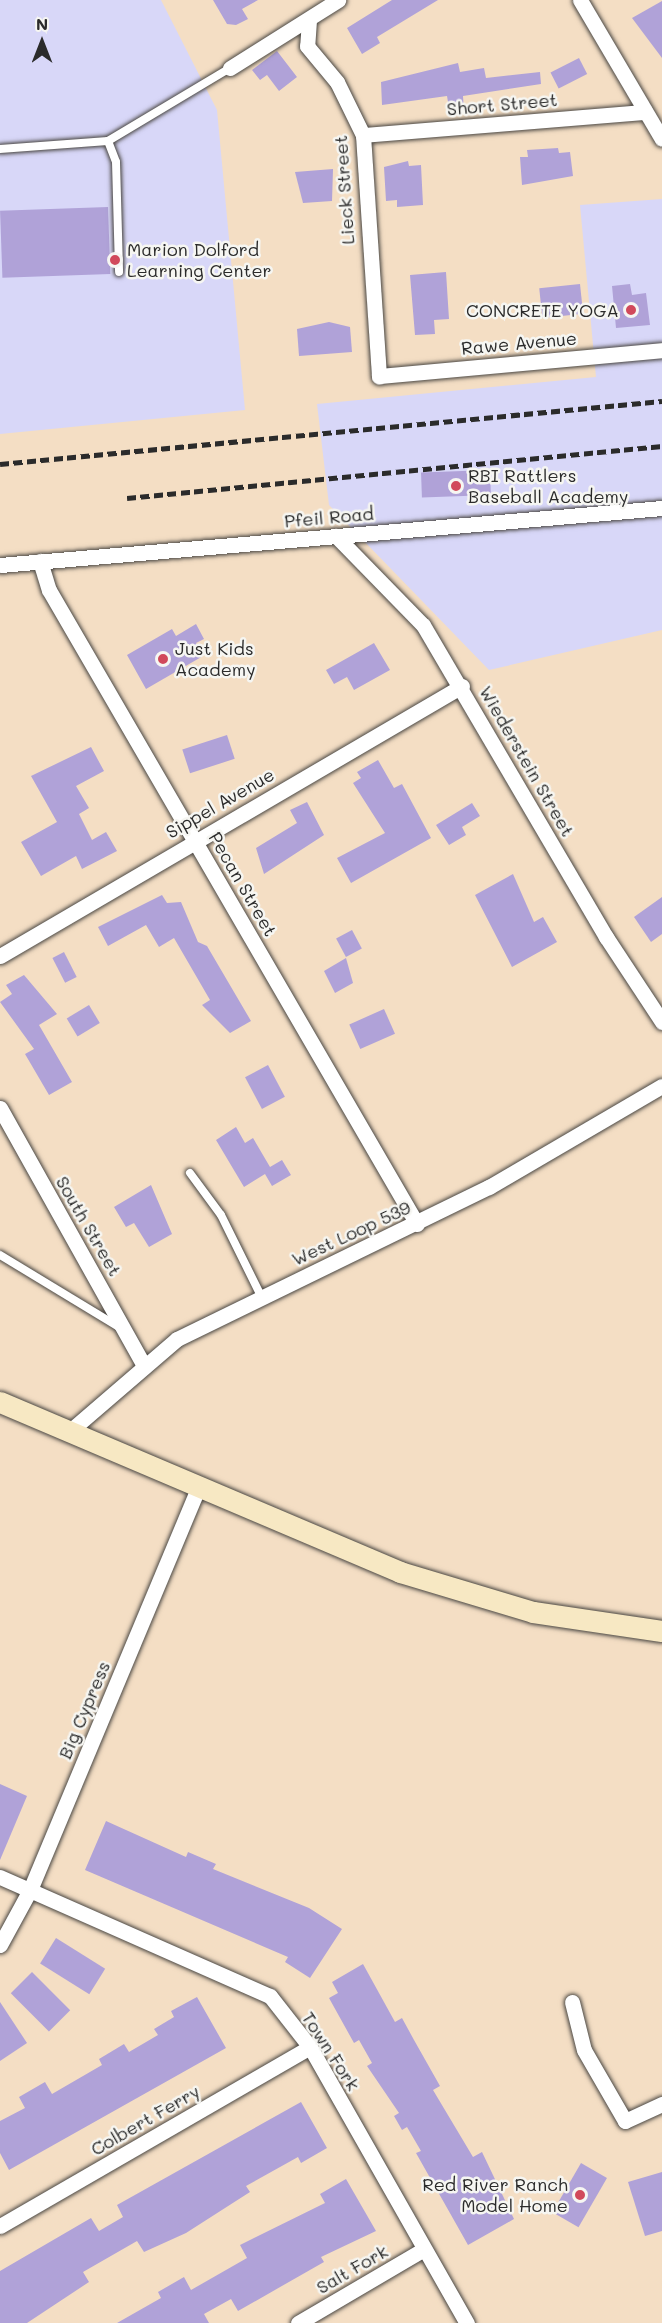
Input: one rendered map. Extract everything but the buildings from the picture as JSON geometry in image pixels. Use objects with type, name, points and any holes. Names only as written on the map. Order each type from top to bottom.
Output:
[{"type":"main road","points":[[0,1402],[459,1592],[532,1612],[662,1631]]},
{"type":"street","points":[[230,68],[338,0]]},
{"type":"street","points":[[580,0],[662,139]]},
{"type":"street","name":"Lieck Street","points":[[309,20],[307,46],[337,82],[363,135],[379,376]]},
{"type":"street","name":"Short Street","points":[[363,135],[645,112]]},
{"type":"street","name":"Rawe Avenue","points":[[379,376],[662,350]]},
{"type":"street","name":"Pfeil Road","points":[[0,565],[662,508]]},
{"type":"street","name":"Wiederstein Street","points":[[336,536],[423,625],[462,686],[606,937],[662,1022]]},
{"type":"street","name":"Pecan Street","points":[[40,561],[49,590],[417,1224]]},
{"type":"street","name":"Sippel Avenue","points":[[0,956],[462,686]]},
{"type":"street","name":"West Loop 539","points":[[70,1431],[143,1364],[177,1339],[417,1224],[662,1086]]},
{"type":"street","name":"South Street","points":[[0,1108],[143,1364]]},
{"type":"street","name":"Big Cypress","points":[[0,1945],[30,1890],[199,1486]]},
{"type":"street","name":"Town Fork","points":[[0,1878],[270,1996],[310,2047],[467,2323]]},
{"type":"street","points":[[572,2002],[584,2050],[625,2121],[662,2104]]},
{"type":"street","name":"Colbert Ferry","points":[[0,2226],[310,2047]]},
{"type":"street","name":"Salt Fork","points":[[298,2323],[424,2249]]},
{"type":"lane","points":[[0,149],[108,141],[230,68]]},
{"type":"lane","points":[[108,141],[116,162],[119,272]]},
{"type":"lane","points":[[190,1173],[221,1215],[262,1298]]},
{"type":"lane","points":[[0,1256],[124,1329]]},
{"type":"shaded area","name":"Marion Dolford Learning Center","points":[[0,0],[161,0],[217,110],[245,410],[0,434]]},
{"type":"shaded area","points":[[662,199],[662,630],[489,670],[329,505],[317,404],[596,377],[580,205]]},
{"type":"railway","points":[[0,464],[662,401]]},
{"type":"railway","points":[[127,498],[662,446]]},
{"type":"place","name":"Marion Dolford Learning Center","points":[[115,260]]},
{"type":"place","name":"CONCRETE YOGA","points":[[631,310]]},
{"type":"place","name":"RBI Rattlers Baseball Academy","points":[[456,486]]},
{"type":"place","name":"Just Kids Academy","points":[[163,659]]},
{"type":"place","name":"Red River Ranch Model Home","points":[[580,2195]]}]
